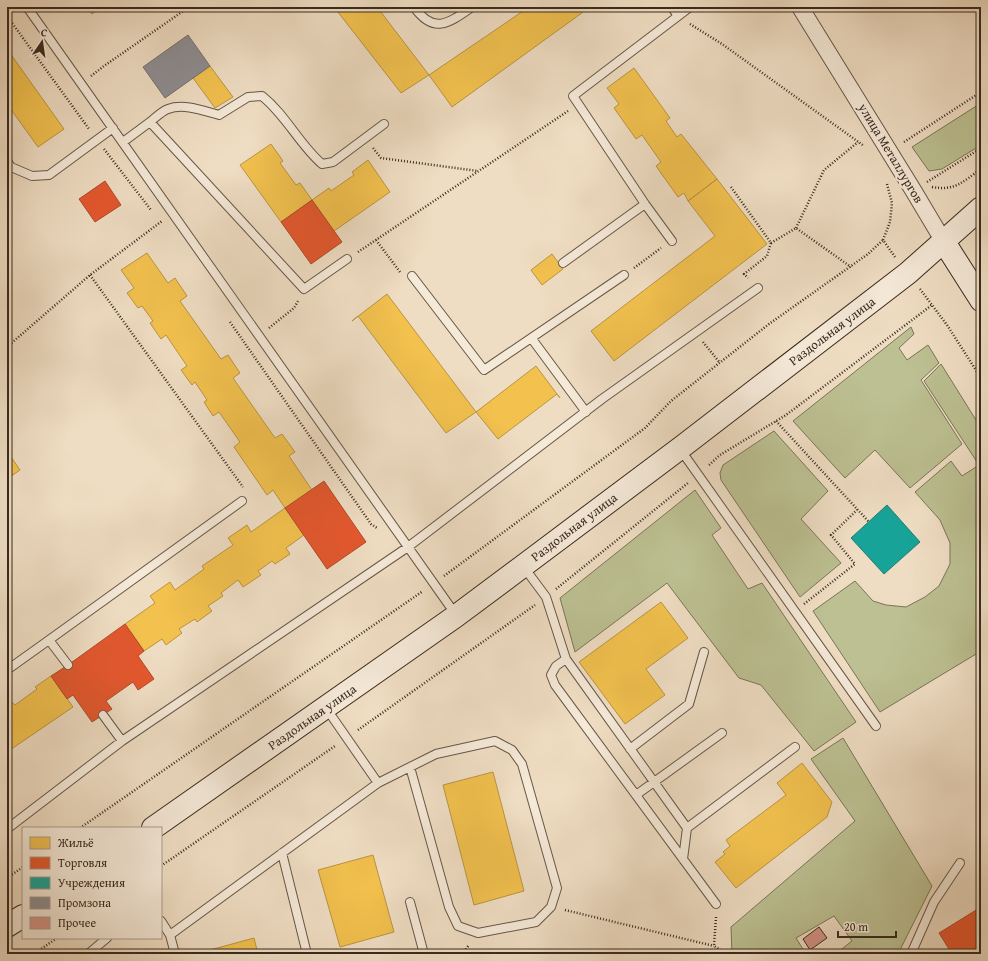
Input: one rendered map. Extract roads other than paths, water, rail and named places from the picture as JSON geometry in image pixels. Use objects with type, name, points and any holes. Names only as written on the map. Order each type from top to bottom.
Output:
[{"type":"main road","name":"Раздольная улица","points":[[154,827],[456,616],[523,566],[908,273],[981,208]]},
{"type":"main road","name":"улица Металлургов","points":[[944,242],[981,300]]},
{"type":"main road","points":[[7,926],[22,917]]},
{"type":"street","name":"улица Металлургов","points":[[800,7],[920,186],[944,242]]},
{"type":"lane","points":[[27,7],[456,616]]},
{"type":"lane","points":[[414,7],[419,14],[430,23],[442,24],[453,20],[472,7]]},
{"type":"lane","points":[[672,7],[678,15]]},
{"type":"lane","points":[[672,241],[645,204],[573,96],[690,7]]},
{"type":"lane","points":[[123,142],[168,109],[195,109],[219,116],[248,97],[262,96],[273,105],[312,155],[322,164],[333,162],[384,124]]},
{"type":"lane","points":[[150,122],[304,289],[347,259]]},
{"type":"lane","points":[[7,161],[11,167],[32,176],[49,175],[113,128]]},
{"type":"lane","points":[[563,263],[645,204]]},
{"type":"lane","points":[[412,276],[484,370],[532,339],[624,275]]},
{"type":"lane","points":[[7,829],[122,741],[408,547],[586,412],[758,288]]},
{"type":"lane","points":[[532,339],[586,412]]},
{"type":"lane","points":[[679,448],[876,726]]},
{"type":"lane","points":[[7,670],[242,501]]},
{"type":"lane","points":[[523,566],[546,597],[566,659],[687,828],[683,859]]},
{"type":"lane","points":[[49,640],[68,665]]},
{"type":"lane","points":[[630,749],[689,704],[704,652]]},
{"type":"lane","points":[[566,659],[556,666],[551,675],[555,685],[716,904]]},
{"type":"lane","points":[[326,707],[378,783]]},
{"type":"lane","points":[[103,715],[122,741]]},
{"type":"lane","points":[[636,795],[722,733]]},
{"type":"lane","points":[[170,934],[378,783],[410,767],[436,754],[495,742],[512,750],[522,764],[557,888],[551,907],[536,922],[478,932],[458,926],[449,907],[410,767]]},
{"type":"lane","points":[[687,828],[794,748]]},
{"type":"lane","points":[[282,853],[307,954]]},
{"type":"lane","points":[[911,954],[934,902],[960,862]]},
{"type":"lane","points":[[410,902],[424,954]]},
{"type":"lane","points":[[162,923],[170,934],[175,954]]},
{"type":"lane","points":[[88,954],[106,939]]}]
